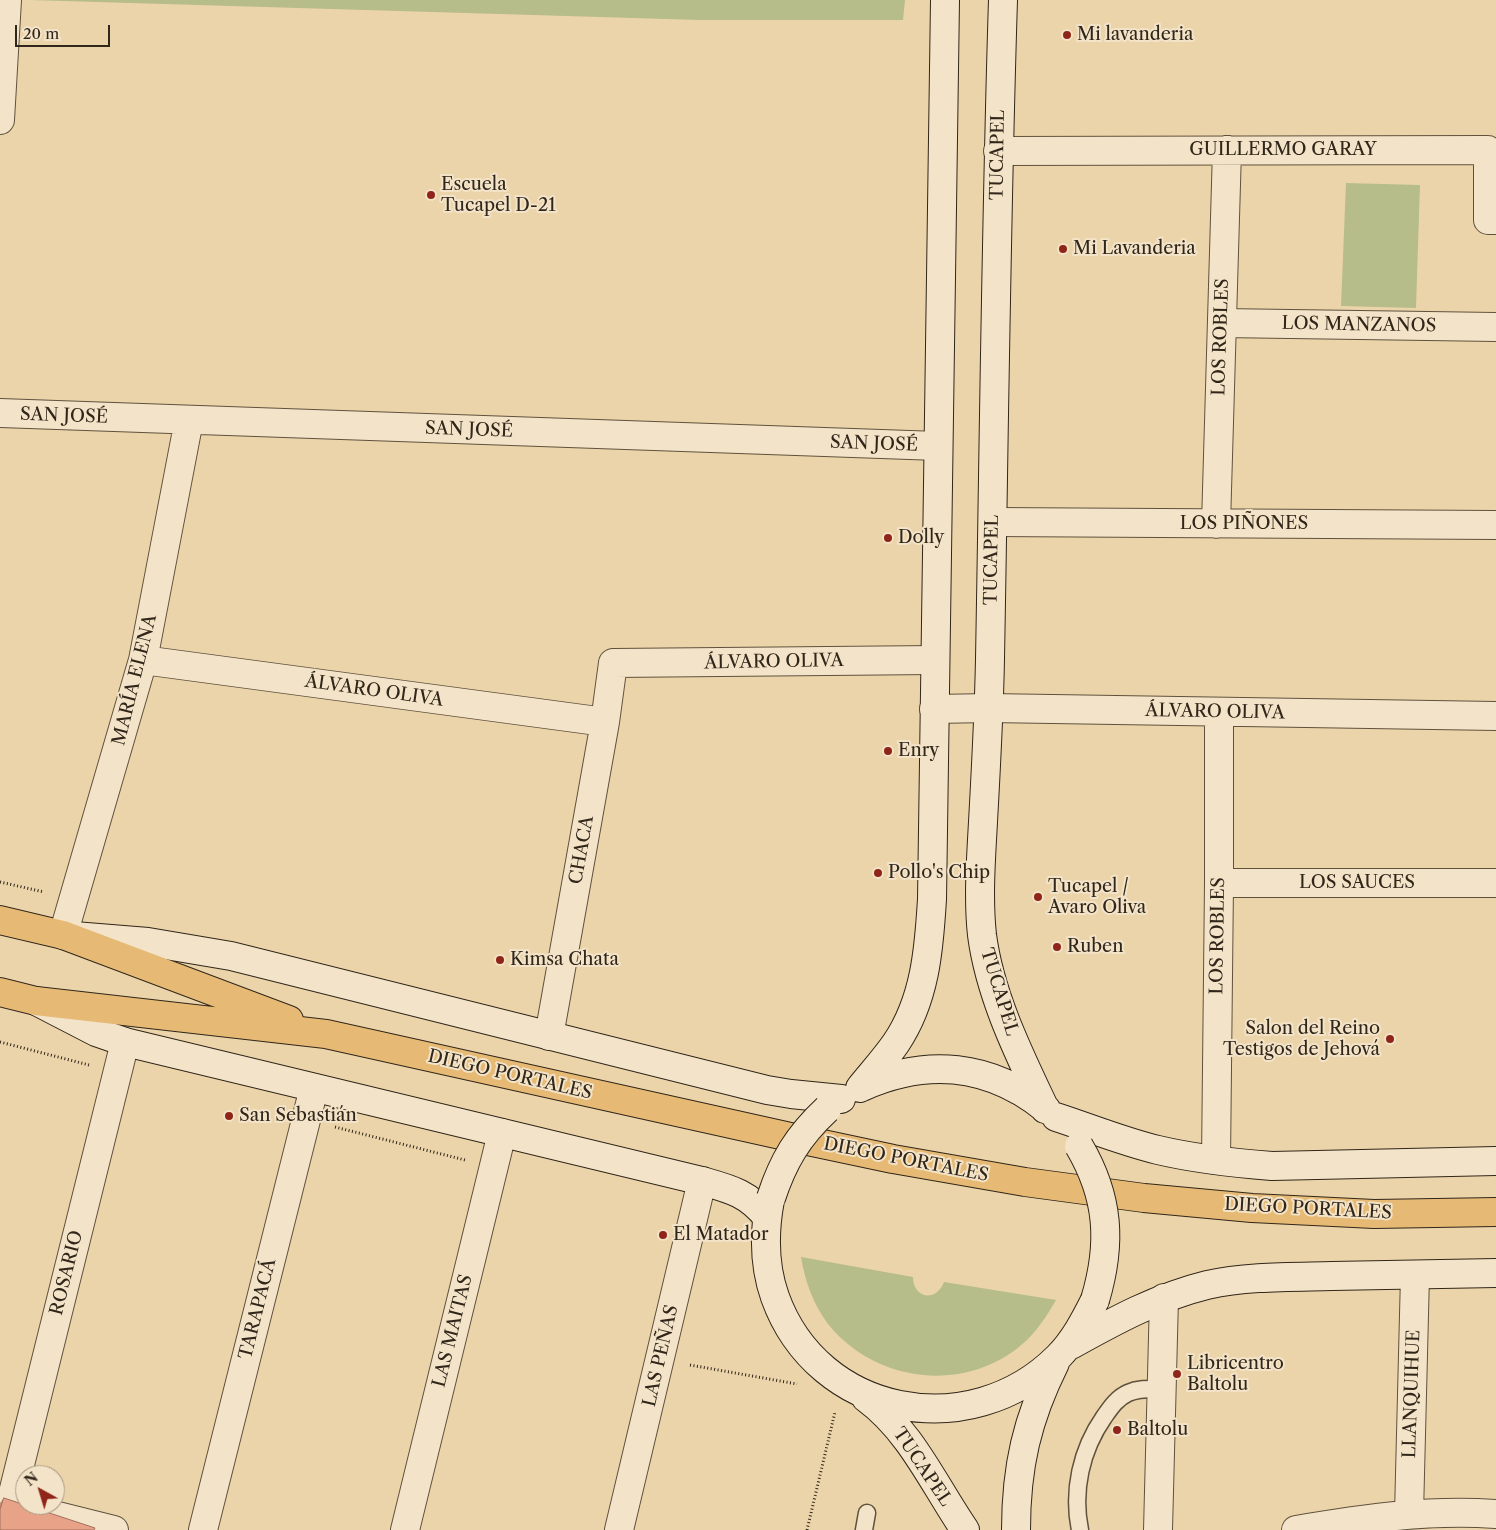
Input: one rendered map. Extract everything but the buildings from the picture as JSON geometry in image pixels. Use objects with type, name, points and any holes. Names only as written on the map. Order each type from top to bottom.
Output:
[{"type":"main road","name":"DIEGO PORTALES","points":[[0,920],[63,934],[326,1034]]},
{"type":"main road","name":"DIEGO PORTALES","points":[[0,992],[36,1001],[326,1034],[836,1147],[967,1173],[1025,1182],[1144,1198],[1252,1208],[1374,1214],[1496,1212]]},
{"type":"street","points":[[0,120],[7,0]]},
{"type":"street","points":[[945,0],[930,940],[919,994],[897,1041],[879,1065],[843,1098],[814,1121],[792,1149],[784,1164],[769,1207],[766,1244],[770,1277],[775,1297],[783,1316],[805,1349],[852,1388],[875,1398],[899,1405],[923,1409],[948,1408],[973,1405],[1019,1387],[1040,1373],[1062,1352],[1135,1311],[1164,1298],[1207,1286],[1275,1277],[1496,1273]]},
{"type":"street","name":"TUCAPEL","points":[[1003,0],[998,151],[990,708],[981,860],[981,911],[982,934],[992,981],[1002,1010],[1021,1057],[1051,1113]]},
{"type":"street","name":"LOS ROBLES","points":[[1216,524],[1227,150]]},
{"type":"street","name":"GUILLERMO GARAY","points":[[998,151],[1488,150],[1488,220],[1496,220]]},
{"type":"street","name":"LOS MANZANOS","points":[[1222,323],[1496,327]]},
{"type":"street","name":"SAN JOSÉ","points":[[0,413],[938,446]]},
{"type":"street","name":"MARÍA ELENA","points":[[63,934],[143,660],[190,420]]},
{"type":"street","name":"LOS PIÑONES","points":[[992,522],[1496,525]]},
{"type":"street","name":"ÁLVARO OLIVA","points":[[143,660],[605,722]]},
{"type":"street","name":"ÁLVARO OLIVA","points":[[613,663],[935,660]]},
{"type":"street","name":"CHACA","points":[[549,1036],[605,722],[613,663]]},
{"type":"street","name":"ÁLVARO OLIVA","points":[[934,709],[990,708],[1496,716]]},
{"type":"street","name":"LOS ROBLES","points":[[1216,1160],[1219,712]]},
{"type":"street","name":"LOS SAUCES","points":[[1219,883],[1496,883]]},
{"type":"street","points":[[63,934],[148,942],[231,956],[766,1090],[843,1098],[893,1075],[929,1069],[965,1071],[999,1081],[1031,1098],[1051,1113],[1079,1146],[1088,1161],[1100,1194],[1105,1221],[1106,1247],[1104,1265],[1095,1300],[1082,1325],[1062,1352],[1042,1391],[1029,1427],[1020,1464],[1016,1501],[1016,1530]]},
{"type":"street","points":[[36,1001],[96,1032],[124,1042],[702,1181],[742,1194],[759,1207],[769,1207]]},
{"type":"street","name":"ROSARIO","points":[[5,1504],[124,1042]]},
{"type":"street","name":"TARAPACÁ","points":[[203,1530],[314,1088]]},
{"type":"street","points":[[1051,1113],[1156,1150],[1216,1160],[1272,1166],[1496,1161]]},
{"type":"street","name":"LAS MAITAS","points":[[405,1530],[502,1133]]},
{"type":"street","name":"LAS PEÑAS","points":[[619,1530],[702,1181]]},
{"type":"street","name":"LLANQUIHUE","points":[[1408,1514],[1415,1275]]},
{"type":"street","points":[[1158,1530],[1164,1298]]},
{"type":"street","name":"TUCAPEL","points":[[852,1388],[873,1403],[907,1440],[965,1530]]},
{"type":"street","points":[[5,1504],[114,1530]]},
{"type":"street","points":[[1296,1530],[1408,1514],[1464,1511],[1496,1514]]},
{"type":"lane","points":[[1080,1530],[1077,1513],[1077,1491],[1081,1468],[1099,1424],[1114,1402],[1121,1396],[1136,1390],[1162,1389]]},
{"type":"lane","points":[[864,1530],[867,1513]]},
{"type":"path","points":[[660,1359],[802,1385]]},
{"type":"path","points":[[807,1530],[839,1392],[852,1388]]},
{"type":"green space","points":[[30,0],[905,0],[903,20],[700,20]]},
{"type":"green space","points":[[1346,183],[1420,185],[1416,308],[1341,306]]},
{"type":"green space","points":[[801,1257],[913,1277],[917,1290],[926,1295],[936,1293],[944,1282],[1056,1300],[1043,1321],[1027,1340],[1004,1357],[979,1369],[952,1375],[924,1375],[897,1370],[872,1360],[848,1344],[828,1324],[818,1308],[807,1283]]},
{"type":"place","name":"Mi lavanderia","points":[[1067,35]]},
{"type":"place","name":"Escuela Tucapel D-21","points":[[431,195]]},
{"type":"place","name":"Mi Lavanderia","points":[[1063,249]]},
{"type":"place","name":"Dolly","points":[[888,538]]},
{"type":"place","name":"Enry","points":[[888,751]]},
{"type":"place","name":"Pollo's Chip","points":[[878,873]]},
{"type":"place","name":"Tucapel / Avaro Oliva","points":[[1038,897]]},
{"type":"place","name":"Ruben","points":[[1057,947]]},
{"type":"place","name":"Kimsa Chata","points":[[500,960]]},
{"type":"place","name":"Salon del Reino Testigos de Jehová","points":[[1390,1039]]},
{"type":"place","name":"San Sebastián","points":[[229,1116]]},
{"type":"place","name":"El Matador","points":[[663,1235]]},
{"type":"place","name":"Libricentro Baltolu","points":[[1177,1374]]},
{"type":"place","name":"Baltolu","points":[[1117,1430]]}]
